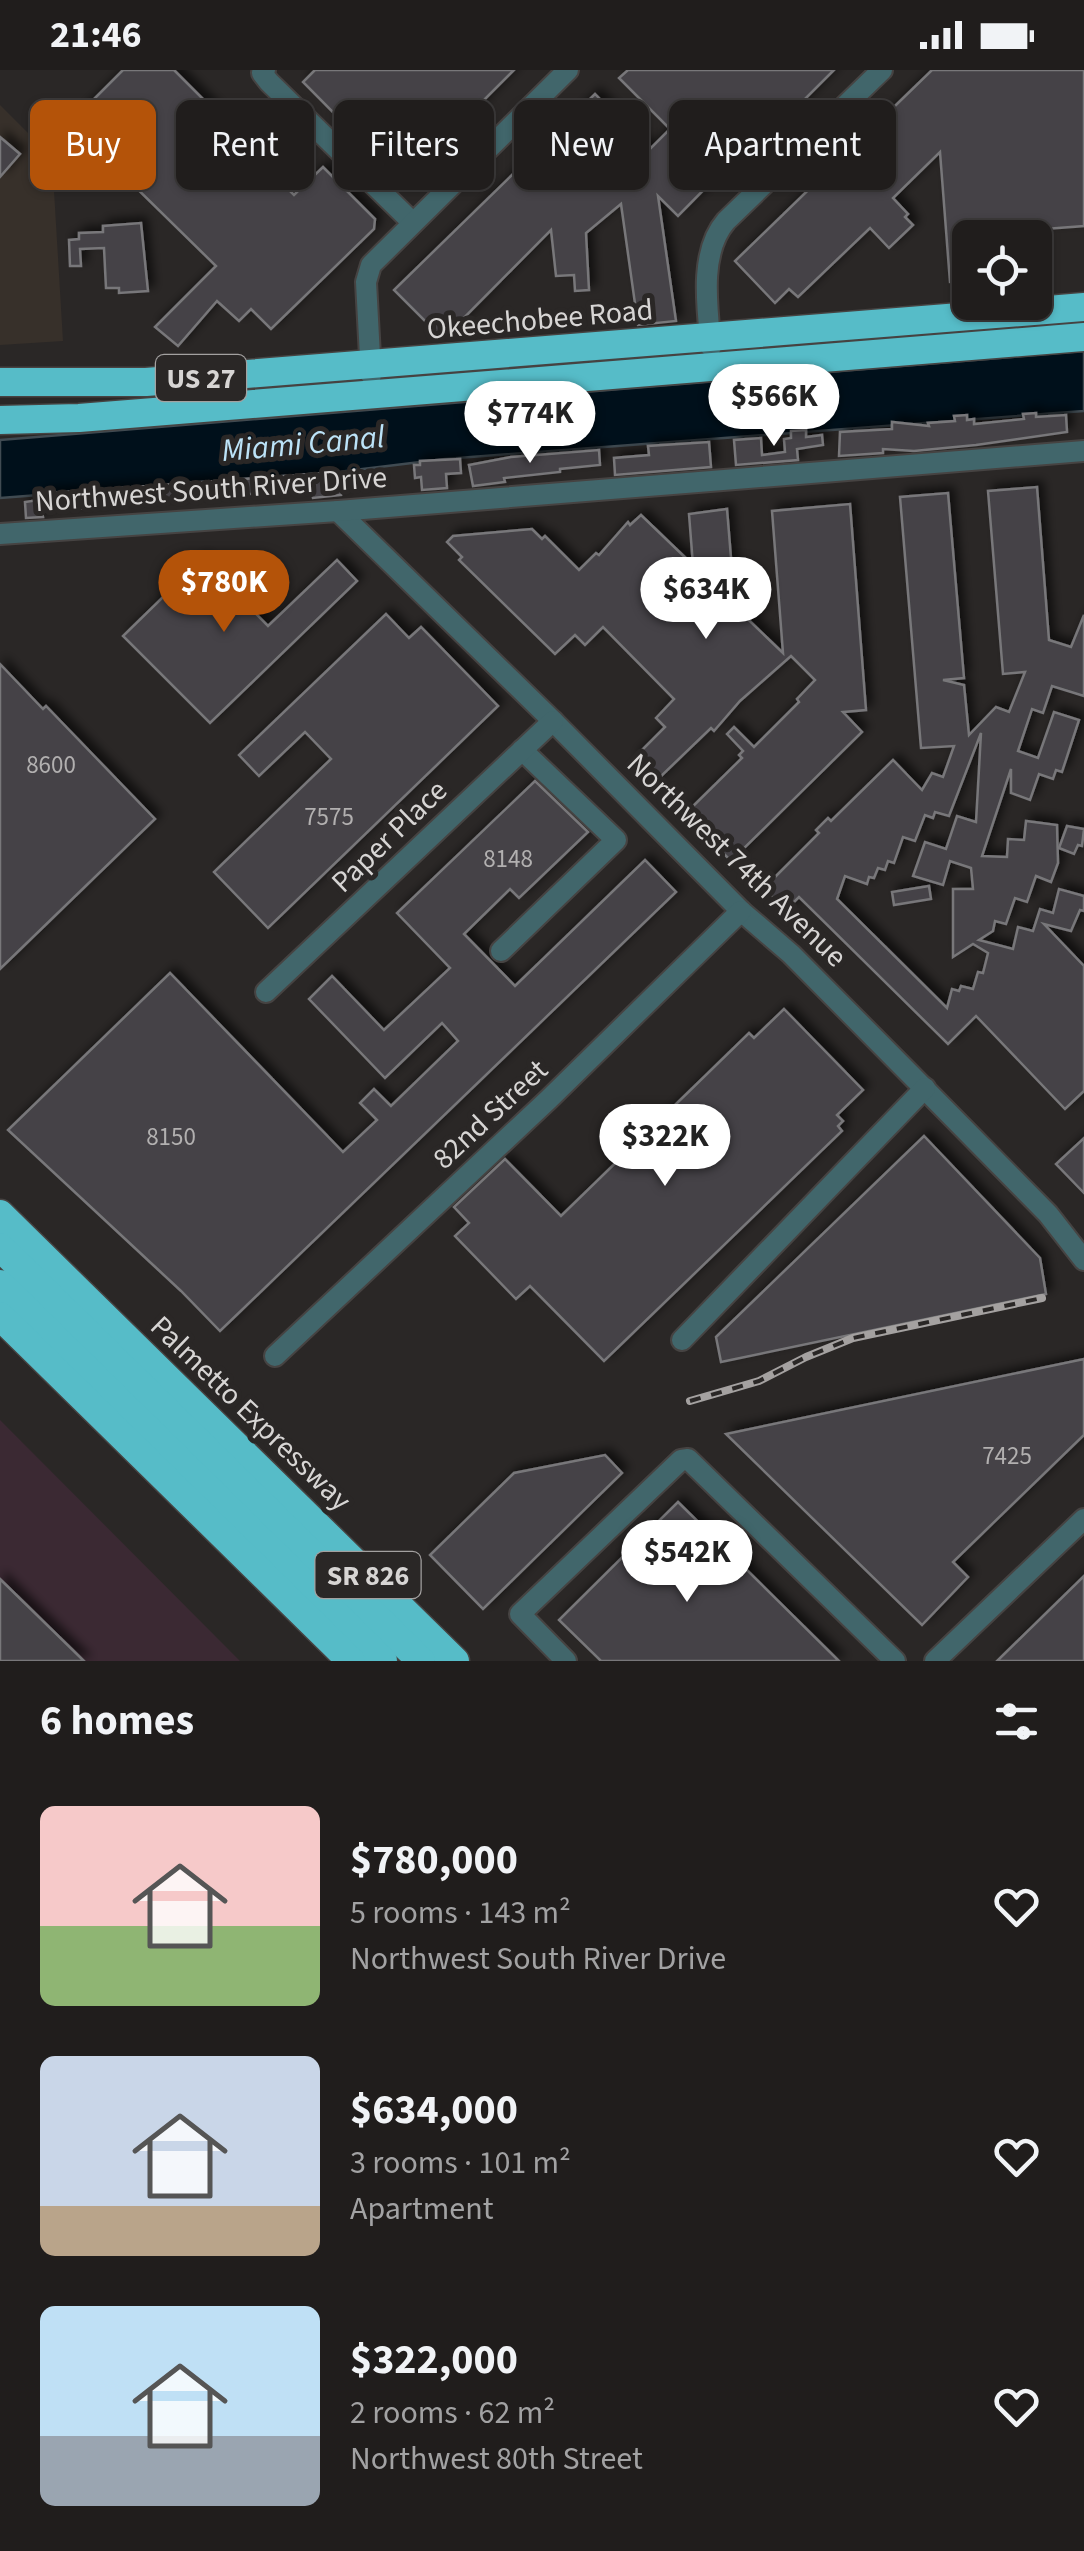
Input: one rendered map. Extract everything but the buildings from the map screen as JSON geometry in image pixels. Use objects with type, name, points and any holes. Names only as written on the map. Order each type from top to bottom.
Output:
[{"type":"highway","name":"Okeechobee Road","points":[[0,382],[146,382],[1084,307]]},
{"type":"highway","name":"Okeechobee Road","points":[[0,420],[79,418],[1084,338]]},
{"type":"highway","name":"Palmetto Expressway","points":[[0,1214],[455,1661]]},
{"type":"highway","points":[[0,1247],[421,1661]]},
{"type":"highway","points":[[0,1284],[140,1437],[218,1498],[383,1661]]},
{"type":"highway","name":"SR 826","points":[[0,1316],[140,1437],[188,1502],[351,1661]]},
{"type":"street","points":[[372,395],[366,282],[371,265],[568,70]]},
{"type":"street","points":[[713,368],[707,260],[714,237],[882,70]]},
{"type":"street","points":[[264,71],[412,222]]},
{"type":"street","name":"Northwest South River Drive","points":[[0,534],[1084,451]]},
{"type":"street","name":"Northwest 74th Avenue","points":[[338,511],[925,1088],[1048,1214],[1084,1260]]},
{"type":"street","name":"Paper Place","points":[[266,992],[553,720]]},
{"type":"street","points":[[501,950],[616,840],[522,750]]},
{"type":"street","name":"82nd Street","points":[[276,1356],[553,1096],[741,911]]},
{"type":"street","points":[[682,1340],[925,1088]]},
{"type":"street","points":[[566,1661],[520,1614],[681,1460],[688,1460],[895,1661]]},
{"type":"street","points":[[935,1661],[1084,1518]]},
{"type":"shaded area","points":[[0,105],[30,135],[30,190],[54,190],[63,341],[0,345]]},
{"type":"shaded area","points":[[0,1420],[240,1661],[0,1661]]},
{"type":"water","name":"Miami Canal","points":[[1084,351],[1084,411],[445,459],[338,472],[0,498],[0,440]]},
{"type":"railway","points":[[690,1401],[759,1381],[853,1338],[1042,1298]]}]
